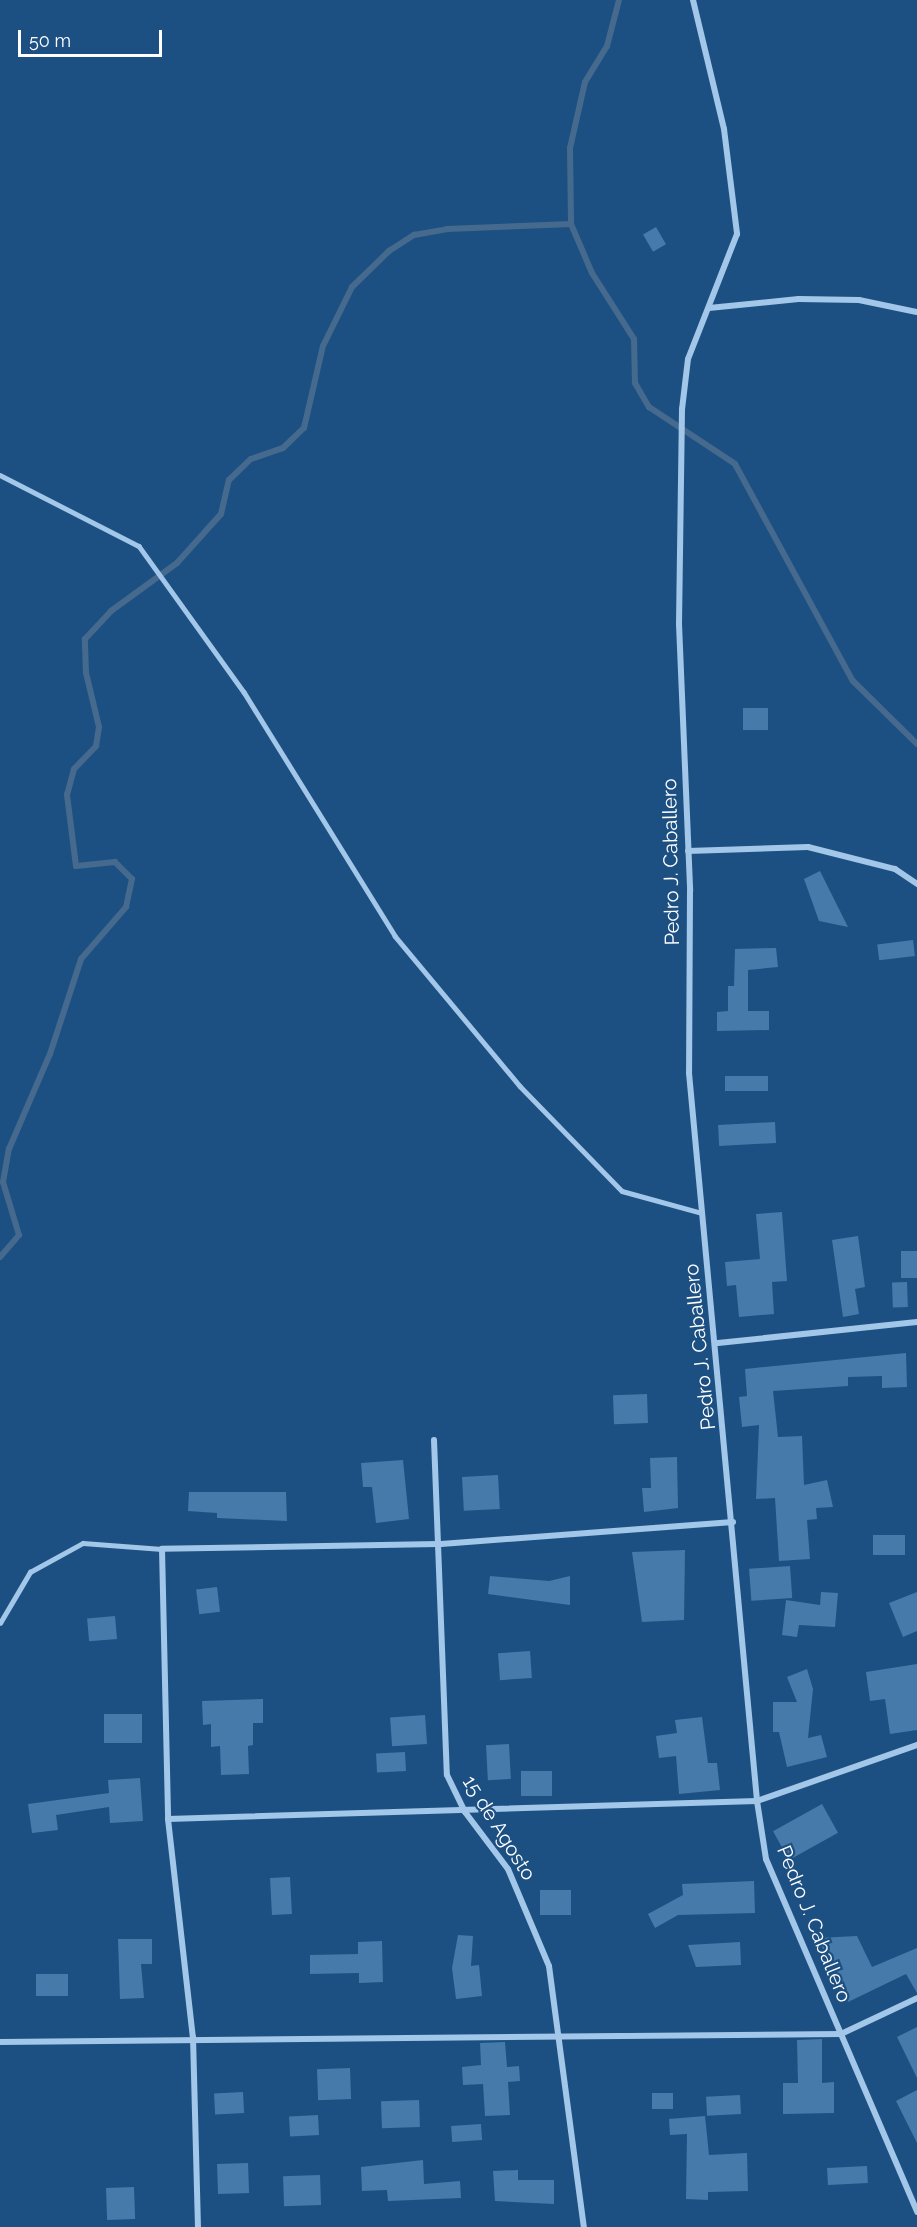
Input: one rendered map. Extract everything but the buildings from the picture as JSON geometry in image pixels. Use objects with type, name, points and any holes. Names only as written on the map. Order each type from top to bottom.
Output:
[{"type":"street","name":"Pedro J. Caballero","points":[[693,0],[736,193],[737,234],[688,359],[682,409],[679,624],[688,851],[689,1073],[702,1213],[718,1343],[757,1801],[766,1859],[917,2212]]},
{"type":"street","points":[[709,308],[799,299],[859,300],[917,312]]},
{"type":"street","points":[[688,851],[808,847],[895,869],[917,884]]},
{"type":"street","points":[[718,1343],[917,1323]]},
{"type":"street","name":"15 de Agosto","points":[[434,1440],[447,1775],[465,1812],[508,1869],[529,1910],[549,1966],[563,2039],[584,2227]]},
{"type":"street","points":[[198,2227],[193,2037],[168,1819],[162,1549],[438,1544],[733,1522]]},
{"type":"street","points":[[168,1819],[465,1812],[757,1801],[917,1745]]},
{"type":"street","points":[[0,2042],[193,2037],[563,2039],[841,2034],[917,1998]]},
{"type":"lane","points":[[0,475],[139,546],[159,567],[244,692],[394,936],[520,1086],[622,1191],[702,1213]]},
{"type":"lane","points":[[0,1623],[30,1572],[83,1543],[162,1549]]},
{"type":"waterway","points":[[619,0],[607,46],[585,82],[570,148],[571,224],[592,273],[634,339],[635,383],[649,407],[735,464],[853,681],[917,744]]},
{"type":"waterway","points":[[0,1257],[19,1235],[3,1182],[9,1149],[50,1054],[81,959],[126,907],[132,879],[115,862],[76,866],[67,795],[74,769],[96,746],[99,727],[86,673],[85,639],[111,611],[177,563],[221,514],[229,480],[251,459],[283,448],[304,428],[323,346],[352,287],[389,251],[414,235],[447,229],[571,224]]}]
